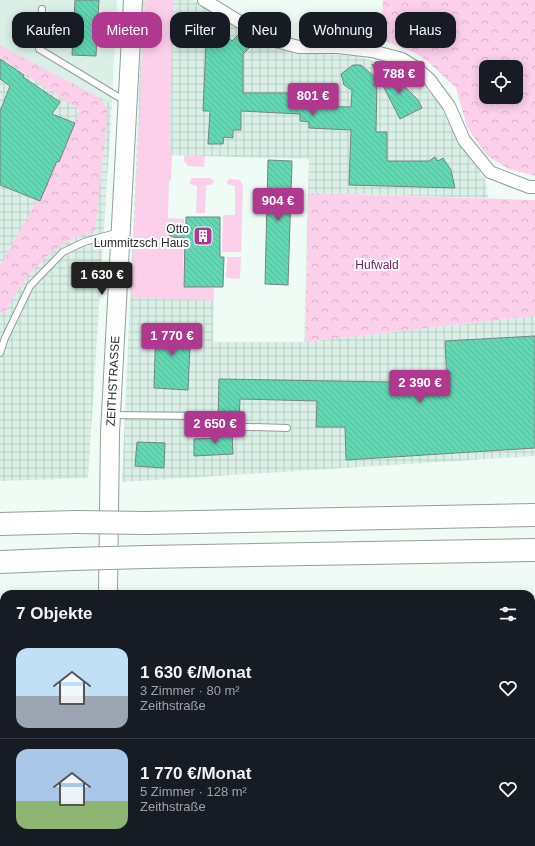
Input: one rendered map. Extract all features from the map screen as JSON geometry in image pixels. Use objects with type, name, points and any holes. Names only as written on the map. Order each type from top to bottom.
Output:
[{"type":"highway","points":[[0,524],[535,516]]},
{"type":"highway","points":[[0,562],[146,557],[535,550]]},
{"type":"highway","points":[[0,567],[30,561]]},
{"type":"street","name":"ZEITHSTRASSE","points":[[108,590],[111,415],[133,0]]},
{"type":"street","points":[[204,0],[268,39],[299,47],[337,47],[372,51],[402,58],[429,79],[450,106],[464,140],[490,172],[529,187],[535,187]]},
{"type":"lane","points":[[42,10],[39,50],[128,103]]},
{"type":"lane","points":[[0,353],[5,338],[30,286],[63,252],[84,242],[121,232]]},
{"type":"lane","points":[[111,415],[200,416],[216,426],[287,428]]},
{"type":"shaded area","points":[[0,0],[117,0],[116,12],[92,12],[92,48],[115,48],[112,104],[0,45]]},
{"type":"shaded area","points":[[143,0],[193,0],[212,12],[170,12],[170,48],[230,48],[230,23],[238,28],[238,48],[277,48],[296,53],[356,56],[394,67],[418,79],[439,104],[456,136],[486,181],[488,198],[309,193],[305,342],[535,316],[535,456],[122,482],[141,48],[162,48],[162,12],[142,12]],"holes":[[[165,155],[309,159],[304,342],[213,342],[214,288],[162,287]]]},
{"type":"shaded area","points":[[0,45],[112,104],[88,478],[0,481]]},
{"type":"green space","points":[[145,0],[175,0],[173,12],[170,12],[170,48],[172,48],[169,144],[172,155],[171,180],[169,181],[168,218],[184,219],[183,287],[214,288],[214,301],[131,297],[143,48],[162,48],[162,12],[144,12]]},
{"type":"green space","points":[[383,0],[535,0],[535,176],[509,169],[487,156],[467,127],[456,88],[427,61],[413,52],[403,48],[456,48],[456,12],[395,12],[395,45],[387,42],[387,12],[382,12]]},
{"type":"green space","points":[[0,45],[98,97],[108,109],[95,231],[71,240],[51,253],[41,262],[24,281],[10,302],[5,313],[0,312],[0,266],[36,202],[40,201],[57,161],[59,162],[80,110],[0,57]]},
{"type":"green space","points":[[184,155],[205,156],[204,167],[188,166],[184,161]]},
{"type":"green space","points":[[192,178],[210,178],[214,181],[211,185],[206,185],[205,213],[196,213],[197,186],[190,184]]},
{"type":"green space","points":[[230,179],[240,180],[243,186],[241,252],[222,252],[223,215],[235,215],[235,186],[227,184],[227,181]]},
{"type":"green space","name":"Hufwald","points":[[309,193],[535,200],[535,316],[305,342]]},
{"type":"green space","points":[[227,257],[241,257],[240,279],[226,278]]},
{"type":"building","points":[[75,0],[99,0],[98,12],[92,12],[92,48],[96,48],[96,56],[72,55],[72,48],[84,48],[84,12],[74,12]]},
{"type":"building","points":[[238,35],[238,48],[249,48],[243,54],[243,93],[297,93],[297,99],[308,99],[308,106],[351,107],[352,90],[344,85],[341,74],[353,65],[361,65],[377,79],[376,132],[387,132],[387,161],[429,161],[435,157],[438,161],[443,158],[451,170],[455,188],[349,185],[351,130],[309,128],[309,122],[300,121],[300,114],[241,111],[241,130],[233,130],[233,138],[224,137],[223,144],[208,144],[210,111],[203,111],[206,48],[230,48],[230,39],[232,41]]},
{"type":"building","points":[[0,59],[24,75],[23,77],[60,102],[52,114],[75,123],[59,162],[57,161],[40,201],[0,185],[0,111],[10,86],[0,79]]},
{"type":"building","points":[[372,64],[399,81],[418,100],[422,108],[400,119]]},
{"type":"building","points":[[268,160],[292,161],[288,285],[265,284]]},
{"type":"building","name":"Otto Lummitzsch Haus","points":[[186,217],[220,217],[220,257],[224,257],[223,287],[184,287],[185,238],[173,237],[169,235],[167,230],[172,224],[186,225]]},
{"type":"building","points":[[156,324],[191,325],[188,390],[154,388]]},
{"type":"building","points":[[535,336],[535,448],[346,460],[345,427],[316,427],[317,401],[240,399],[239,421],[218,422],[219,379],[447,383],[445,341]]},
{"type":"building","points":[[218,431],[232,431],[233,454],[194,456],[194,439],[218,438]]},
{"type":"building","points":[[137,442],[165,443],[164,468],[135,466]]},
{"type":"place","name":"Otto Lummitzsch Haus","points":[[203,236]]}]
